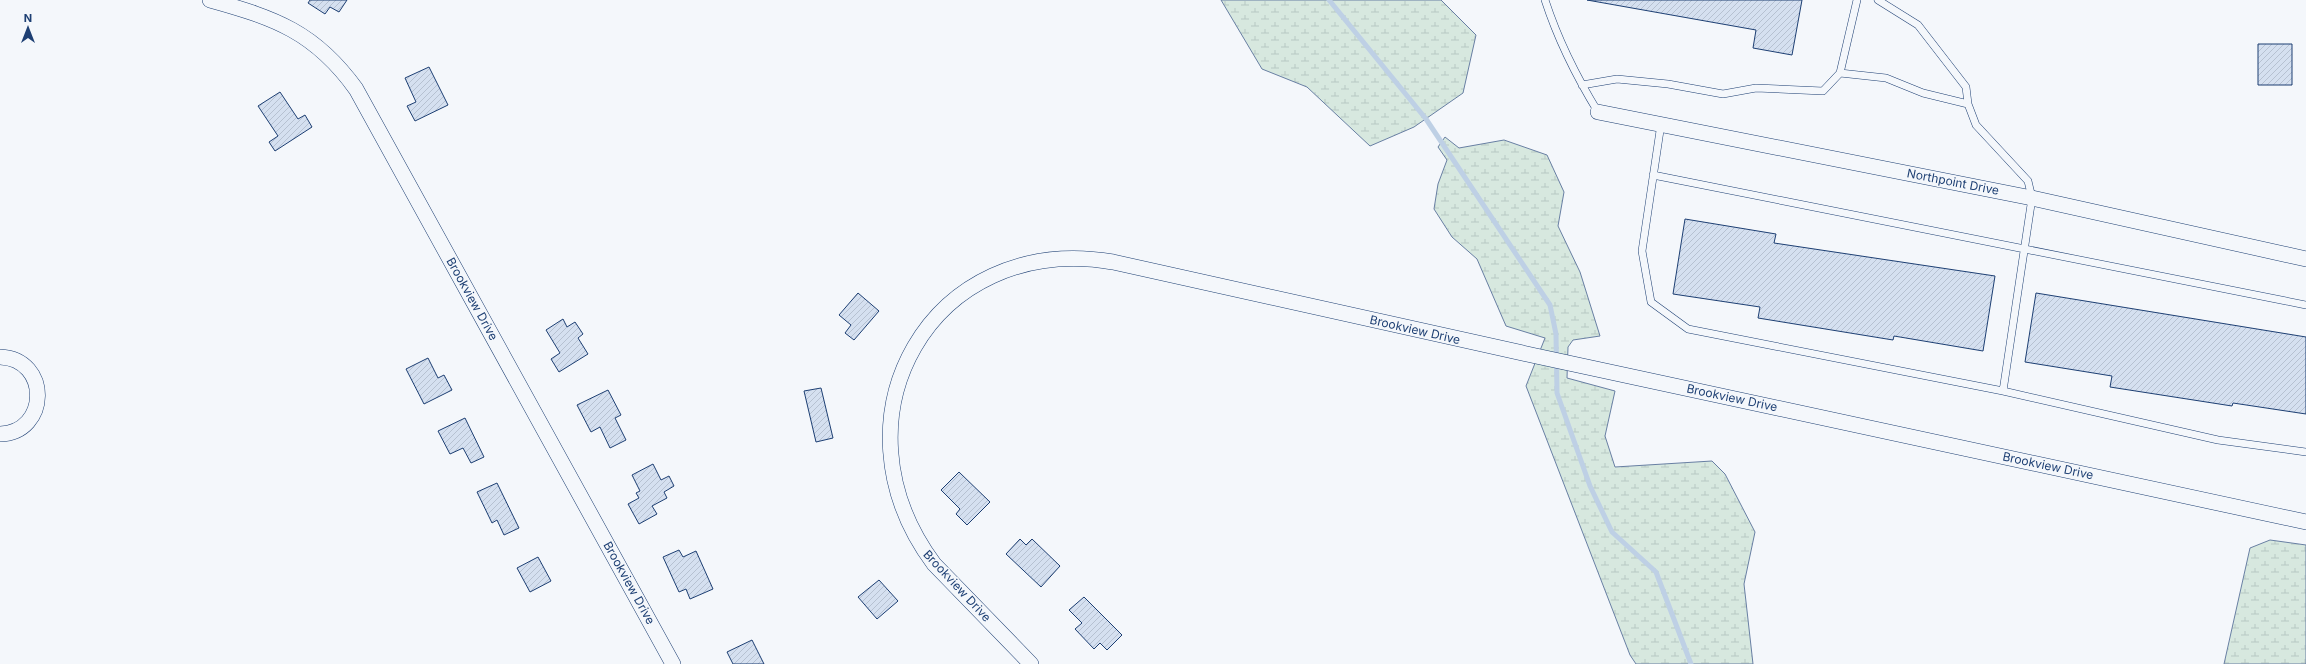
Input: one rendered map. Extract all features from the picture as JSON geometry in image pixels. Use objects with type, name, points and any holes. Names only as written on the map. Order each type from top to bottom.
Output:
[{"type":"street","name":"Brookview Drive","points":[[210,0],[275,20],[301,34],[324,51],[341,68],[356,89],[673,664]]},
{"type":"street","name":"Northpoint Drive","points":[[1598,112],[2032,198],[2306,259]]},
{"type":"street","name":"Brookview Drive","points":[[1031,664],[934,564],[923,550],[899,497],[890,460],[889,440],[893,402],[902,371],[914,348],[936,317],[960,296],[982,281],[1017,266],[1055,258],[1094,259],[1572,364],[2306,522]]},
{"type":"street","points":[[0,357],[13,359],[23,364],[32,373],[37,385],[38,398],[35,411],[28,422],[18,430],[0,434]]},
{"type":"lane","points":[[1545,0],[1555,30],[1582,85],[1598,112]]},
{"type":"lane","points":[[1582,85],[1618,79],[1668,84],[1723,94],[1756,88],[1823,91],[1840,73],[1857,0]]},
{"type":"lane","points":[[1878,0],[1918,25],[1966,87],[1968,104],[1976,125],[2028,181],[2032,198],[2002,392]]},
{"type":"lane","points":[[1840,73],[1886,78],[1923,93],[1968,104]]},
{"type":"lane","points":[[1661,124],[1642,251],[1651,302],[1688,329],[2002,392],[2218,440],[2306,452]]},
{"type":"lane","points":[[1653,175],[1896,225],[2024,248],[2306,305]]},
{"type":"green space","points":[[1221,0],[1441,0],[1476,35],[1463,93],[1414,127],[1370,146],[1307,87],[1262,69]]},
{"type":"green space","points":[[1445,137],[1459,148],[1504,140],[1547,155],[1564,192],[1558,226],[1580,272],[1600,336],[1573,340],[1568,347],[1567,378],[1615,391],[1605,436],[1615,467],[1712,461],[1725,474],[1755,532],[1744,584],[1753,664],[1636,664],[1630,655],[1526,386],[1545,338],[1506,326],[1477,259],[1452,237],[1434,209],[1438,184],[1447,160],[1438,147]]},
{"type":"green space","points":[[2270,540],[2306,545],[2306,664],[2224,664],[2250,548]]},
{"type":"building","points":[[310,0],[347,0],[339,12],[330,7],[325,14],[308,3]]},
{"type":"building","points":[[1587,0],[1802,0],[1792,55],[1753,48],[1756,30]]},
{"type":"building","points":[[2258,44],[2292,44],[2292,85],[2258,85]]},
{"type":"building","points":[[429,67],[448,105],[415,121],[407,106],[416,102],[405,78]]},
{"type":"building","points":[[280,92],[298,119],[305,115],[312,127],[275,151],[269,142],[278,136],[258,106]]},
{"type":"building","points":[[1685,219],[1776,234],[1774,243],[1995,276],[1983,351],[1894,336],[1893,340],[1758,318],[1760,307],[1673,294]]},
{"type":"building","points":[[858,293],[879,311],[854,340],[845,333],[851,325],[839,315]]},
{"type":"building","points":[[2036,293],[2306,337],[2306,414],[2233,403],[2232,406],[2110,387],[2112,376],[2025,362]]},
{"type":"building","points":[[563,319],[567,327],[575,322],[583,334],[578,338],[588,354],[559,372],[551,359],[560,353],[546,330]]},
{"type":"building","points":[[428,358],[438,378],[444,375],[452,390],[424,404],[406,369]]},
{"type":"building","points":[[821,388],[833,438],[816,442],[804,391]]},
{"type":"building","points":[[608,390],[621,415],[615,418],[626,440],[610,448],[600,427],[591,432],[577,405]]},
{"type":"building","points":[[465,418],[484,457],[471,463],[463,448],[450,454],[438,431]]},
{"type":"building","points":[[653,464],[661,480],[669,476],[674,486],[664,492],[667,498],[652,506],[657,514],[639,524],[628,504],[639,498],[636,493],[640,491],[632,475]]},
{"type":"building","points":[[959,472],[990,502],[967,525],[956,514],[960,509],[941,490]]},
{"type":"building","points":[[497,483],[519,528],[504,535],[497,520],[492,523],[477,492]]},
{"type":"building","points":[[1020,539],[1026,545],[1032,539],[1060,566],[1041,587],[1006,554]]},
{"type":"building","points":[[679,550],[683,557],[696,551],[713,589],[690,599],[686,589],[679,592],[663,557]]},
{"type":"building","points":[[538,557],[551,581],[530,592],[517,568]]},
{"type":"building","points":[[879,580],[898,601],[877,619],[858,597]]},
{"type":"building","points":[[1084,597],[1122,635],[1107,650],[1100,643],[1094,649],[1075,629],[1082,623],[1069,610]]},
{"type":"building","points":[[752,640],[764,664],[733,664],[727,652]]},
{"type":"waterway","points":[[1329,0],[1426,119],[1550,305],[1556,334],[1557,393],[1590,486],[1612,532],[1656,572],[1691,664]]}]
